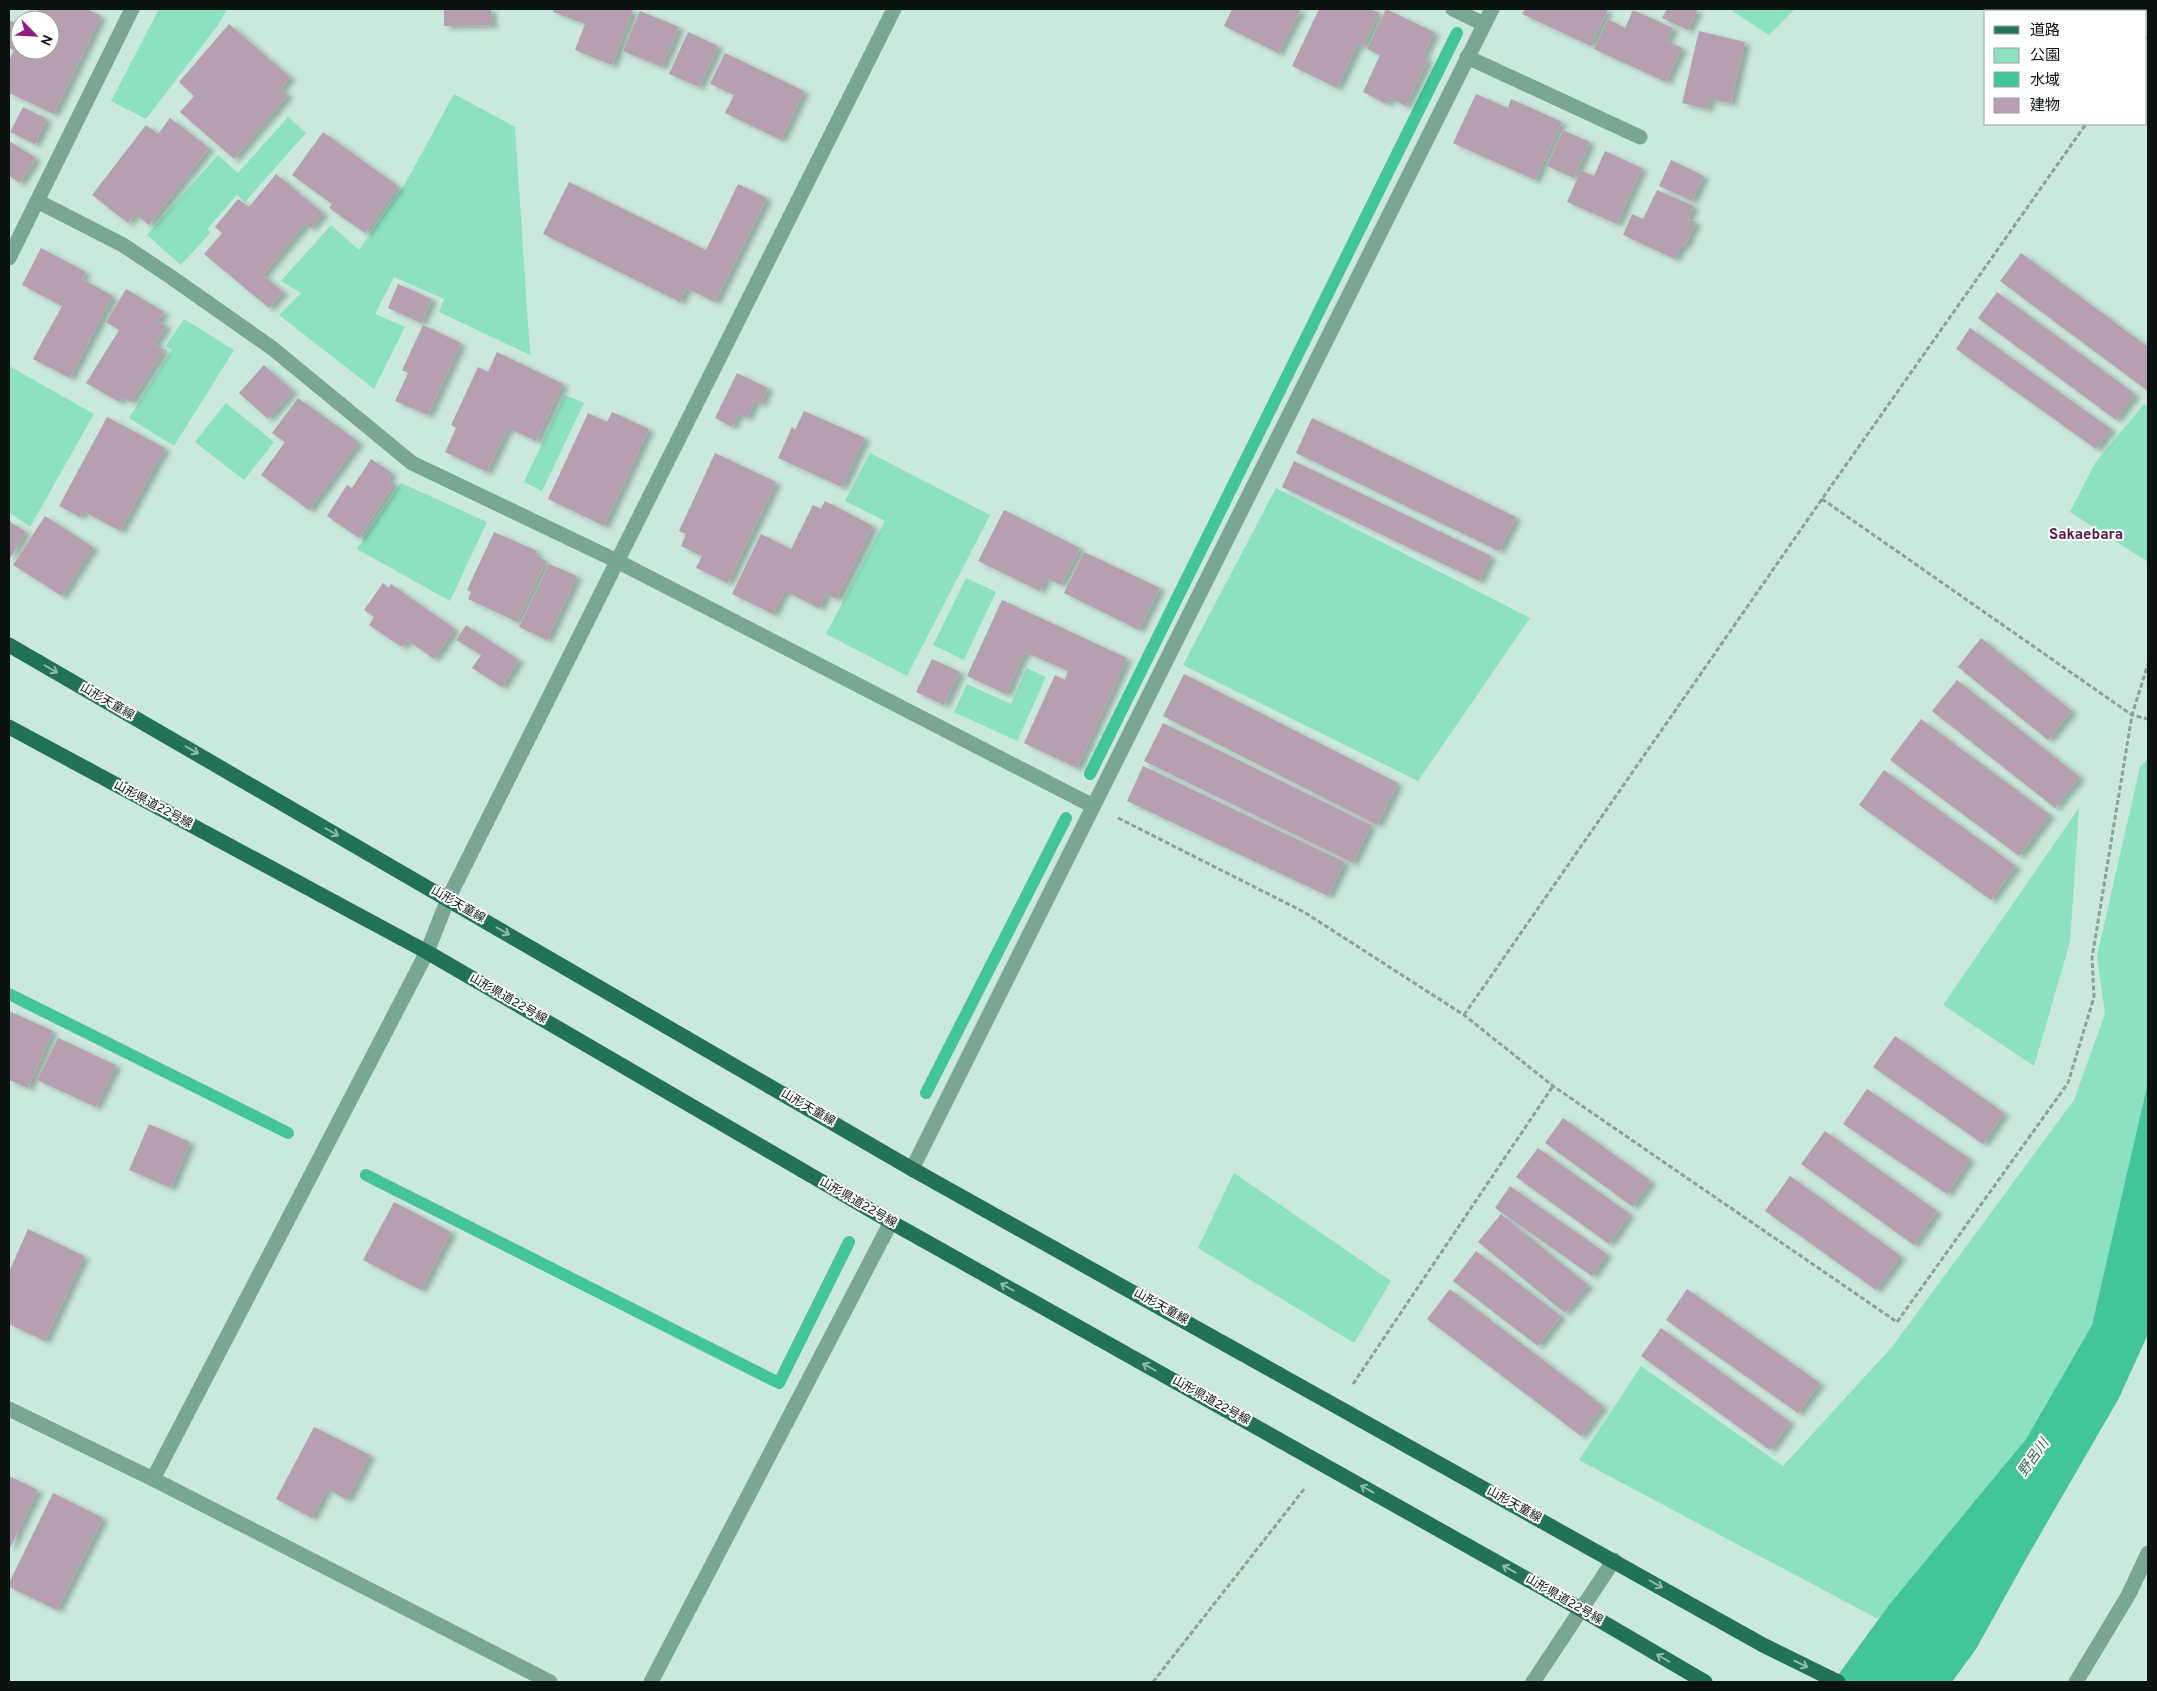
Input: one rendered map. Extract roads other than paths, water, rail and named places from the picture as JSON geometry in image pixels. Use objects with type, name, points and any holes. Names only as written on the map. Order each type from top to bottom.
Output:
[{"type":"main road","name":"山形天童線","points":[[9,645],[912,1169],[1614,1560]]},
{"type":"main road","name":"山形県道22号線","points":[[9,727],[427,952],[892,1222],[1324,1464],[1705,1682]]},
{"type":"main road","points":[[1614,1560],[1763,1645],[1838,1682]]},
{"type":"street","points":[[9,258],[132,9]]},
{"type":"street","points":[[153,1479],[427,952],[448,899],[894,9]]},
{"type":"street","points":[[1452,9],[1484,24]]},
{"type":"street","points":[[912,1169],[1492,9]]},
{"type":"street","points":[[1467,57],[1640,137]]},
{"type":"street","points":[[36,201],[123,245],[171,276],[272,348],[412,462],[617,561],[1093,806]]},
{"type":"street","points":[[651,1682],[892,1222]]},
{"type":"street","points":[[9,1409],[153,1479],[550,1682]]},
{"type":"street","points":[[2076,1682],[2129,1594],[2148,1553]]},
{"type":"street","points":[[1532,1682],[1614,1560]]},
{"type":"water","name":"野呂川","points":[[2148,1082],[2148,1334],[2119,1398],[1976,1649],[1952,1682],[1833,1682],[1889,1605],[2026,1439],[2092,1325]]},
{"type":"waterway","points":[[1090,774],[1457,33]]},
{"type":"waterway","points":[[926,1093],[1066,818]]},
{"type":"waterway","points":[[9,994],[288,1133]]},
{"type":"waterway","points":[[366,1175],[779,1383],[849,1242]]},
{"type":"district","name":"Sakaebara","points":[[2086,535]]}]
